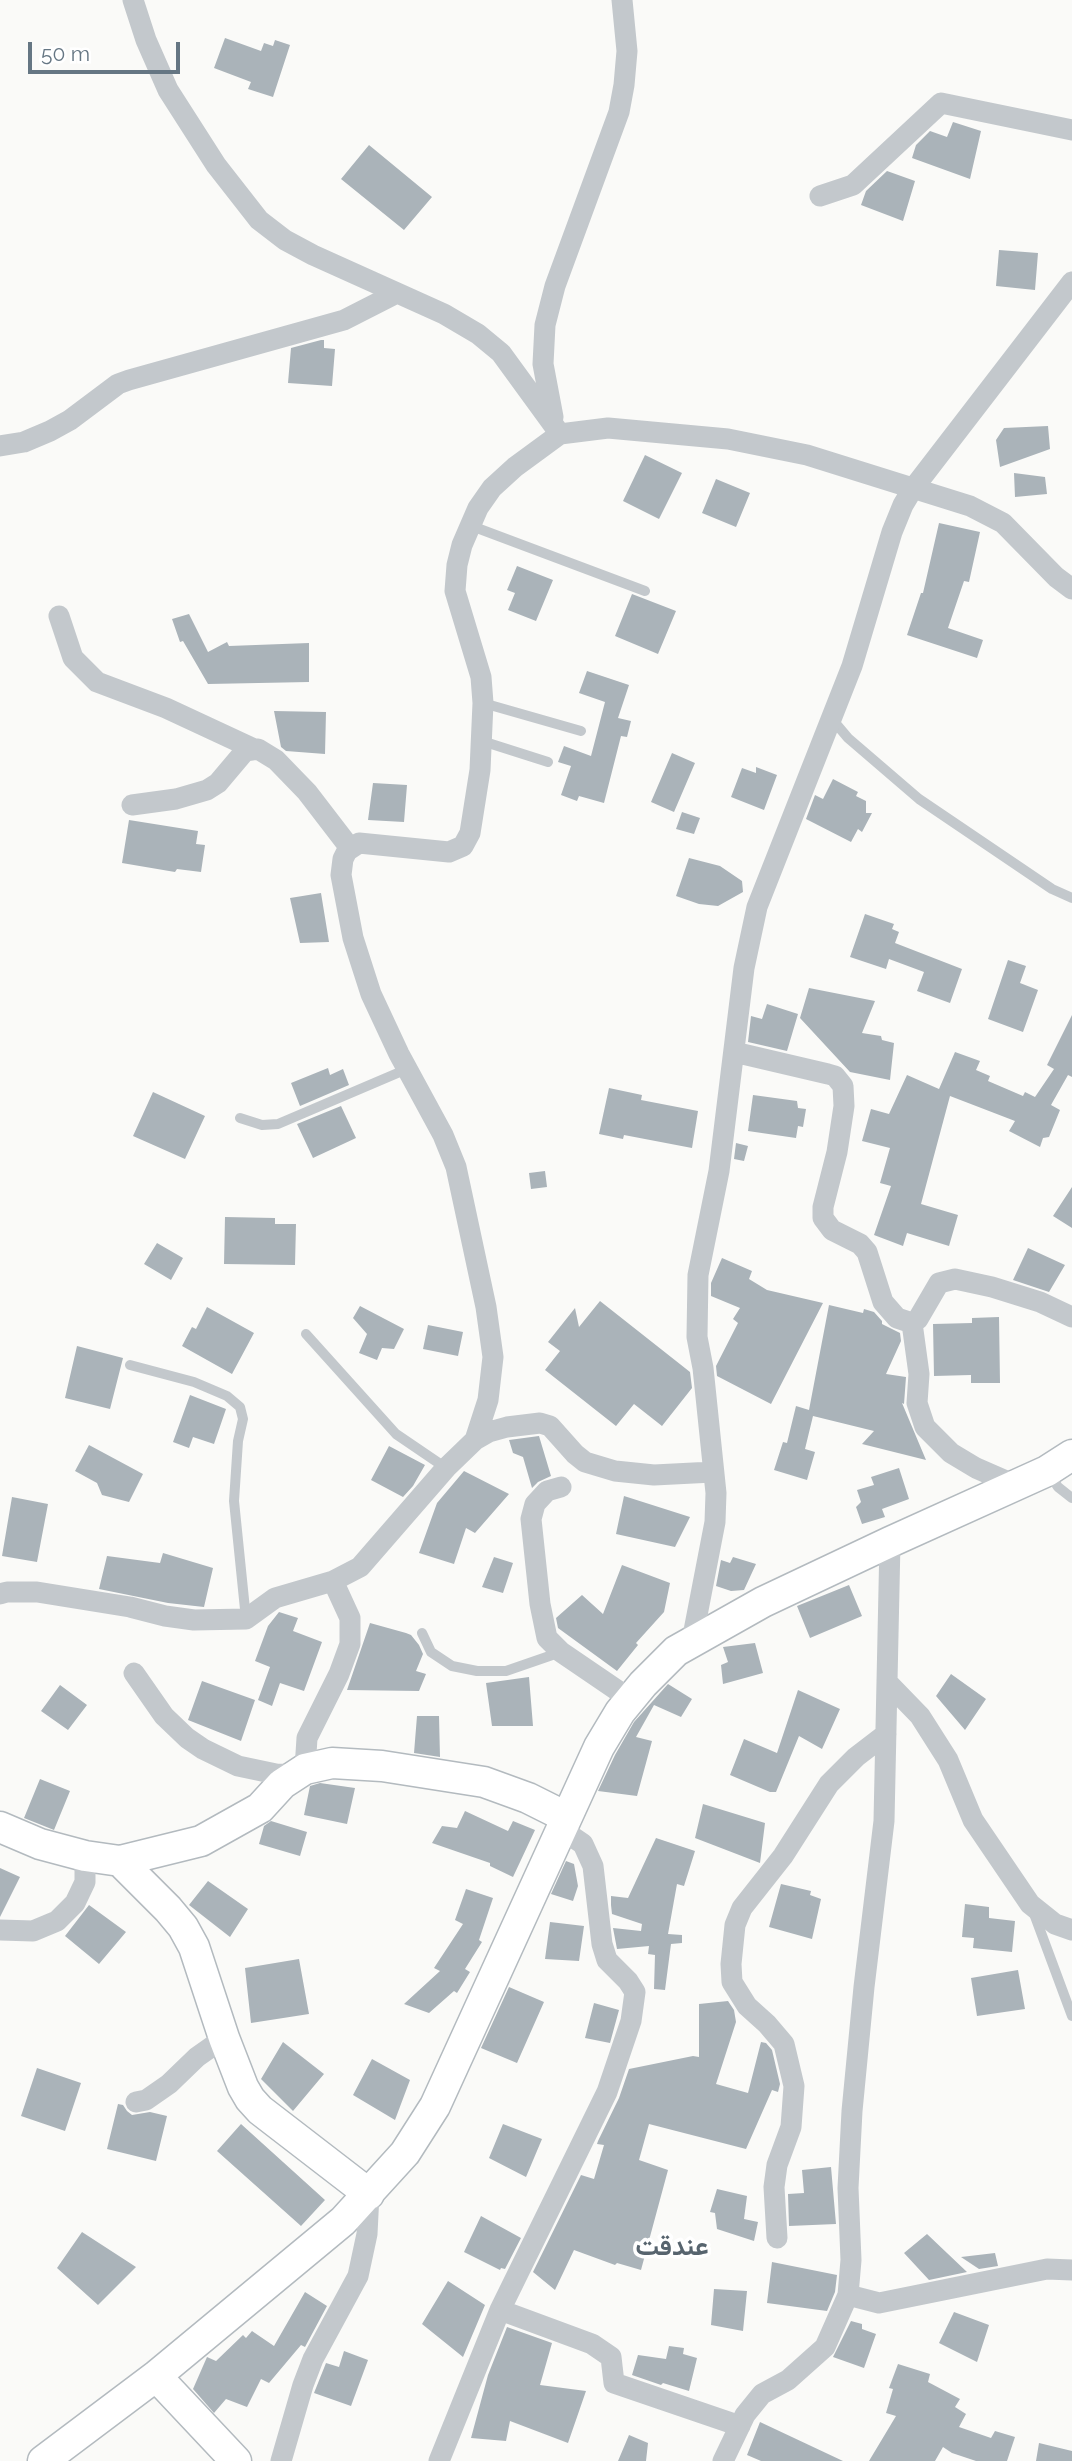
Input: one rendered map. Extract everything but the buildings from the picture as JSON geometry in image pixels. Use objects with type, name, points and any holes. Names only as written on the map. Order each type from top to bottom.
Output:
[{"type":"main road","points":[[43,2461],[156,2376],[343,2221],[405,2153],[435,2106],[599,1747],[630,1699],[676,1651],[763,1602],[1060,1463]]},
{"type":"main road","points":[[0,1827],[40,1844],[85,1856],[120,1861],[201,1841],[260,1808],[282,1784],[300,1772],[332,1763],[382,1766],[484,1782],[528,1798],[563,1823]]},
{"type":"main road","points":[[120,1861],[183,1927],[194,1947],[243,2087],[260,2110],[369,2194]]},
{"type":"main road","points":[[156,2376],[236,2461]]},
{"type":"street","points":[[133,0],[146,40],[169,90],[216,165],[259,220],[285,240],[444,314],[478,334],[501,353],[558,430]]},
{"type":"street","points":[[558,430],[543,364],[545,325],[555,286],[619,113],[627,51],[622,0]]},
{"type":"street","points":[[820,196],[853,184],[941,103],[1072,130]]},
{"type":"street","points":[[692,1641],[715,1522],[716,1493],[696,1308],[698,1275],[719,1171],[744,968],[757,907],[852,666],[892,532],[912,489],[1072,282]]},
{"type":"street","points":[[0,446],[24,442],[50,432],[118,384],[344,320],[397,293]]},
{"type":"street","points":[[475,1440],[488,1400],[493,1357],[486,1307],[456,1167],[443,1135],[371,994],[353,938],[341,875],[343,859],[350,848],[359,843],[449,852],[463,846],[470,833],[475,816],[483,703],[481,677],[455,591],[457,565],[470,525],[492,488],[558,430],[608,428],[728,439],[807,455],[970,506],[1003,523],[1056,577],[1072,589]]},
{"type":"street","points":[[59,616],[73,659],[97,682],[166,708],[265,752],[287,770],[307,792],[350,848]]},
{"type":"street","points":[[132,806],[176,799],[207,790],[218,783],[245,751],[252,748]]},
{"type":"street","points":[[734,1052],[835,1076],[844,1086],[844,1106],[837,1152],[823,1207],[823,1218],[832,1230],[864,1247],[870,1257],[883,1302],[897,1318],[912,1324]]},
{"type":"street","points":[[912,1324],[918,1319],[939,1283],[955,1279],[1040,1302],[1072,1317]]},
{"type":"street","points":[[912,1324],[919,1374],[917,1403],[925,1427],[951,1453],[976,1468],[1016,1485]]},
{"type":"street","points":[[0,1594],[37,1592],[194,1620],[246,1619],[275,1598],[333,1581],[360,1567],[446,1468],[475,1440],[489,1432],[507,1427],[540,1423],[550,1426],[585,1462],[615,1471],[654,1475],[713,1472]]},
{"type":"street","points":[[561,1487],[547,1491],[535,1504],[531,1519],[540,1604],[547,1638],[561,1653],[630,1699]]},
{"type":"street","points":[[723,2461],[745,2415],[762,2394],[788,2380],[825,2347],[848,2295],[851,2260],[848,2188],[852,2111],[863,1987],[884,1821],[890,1542]]},
{"type":"street","points":[[134,1673],[164,1716],[203,1749],[238,1766],[267,1773],[300,1772],[307,1738],[339,1674],[350,1644],[350,1618],[333,1581]]},
{"type":"street","points":[[887,1683],[920,1716],[948,1760],[973,1819],[1030,1904],[1055,1923],[1072,1930]]},
{"type":"street","points":[[777,2238],[774,2187],[777,2165],[791,2127],[794,2086],[784,2044],[747,2006],[732,1982],[735,1926],[742,1908],[783,1856],[829,1784],[856,1757],[886,1734]]},
{"type":"street","points":[[439,2461],[500,2310],[607,2092],[633,2011],[635,1992],[628,1981],[607,1961],[602,1944],[593,1867],[583,1844],[563,1823]]},
{"type":"street","points":[[0,1930],[33,1931],[57,1922],[75,1903],[85,1882],[85,1856]]},
{"type":"street","points":[[136,2102],[146,2100],[169,2084],[197,2057],[224,2038]]},
{"type":"street","points":[[281,2461],[313,2359],[358,2276],[367,2234],[369,2194]]},
{"type":"street","points":[[848,2295],[879,2303],[1047,2269],[1072,2270]]},
{"type":"street","points":[[500,2310],[592,2344],[611,2357],[614,2383],[740,2426]]},
{"type":"lane","points":[[470,525],[645,591]]},
{"type":"lane","points":[[483,703],[581,731]]},
{"type":"lane","points":[[832,719],[848,738],[919,799],[1052,889],[1072,898]]},
{"type":"lane","points":[[482,741],[548,762]]},
{"type":"lane","points":[[240,1118],[262,1125],[278,1124],[407,1069]]},
{"type":"lane","points":[[306,1334],[396,1434],[446,1468]]},
{"type":"lane","points":[[130,1365],[194,1382],[228,1396],[240,1407],[243,1419],[238,1441],[234,1501],[246,1619]]},
{"type":"lane","points":[[1060,1463],[1058,1487],[1072,1498]]},
{"type":"lane","points":[[422,1633],[431,1652],[452,1666],[477,1671],[506,1671],[561,1653]]},
{"type":"lane","points":[[1030,1904],[1072,2016]]},
{"type":"district","name":"عندقت","points":[[672,2247]]}]
